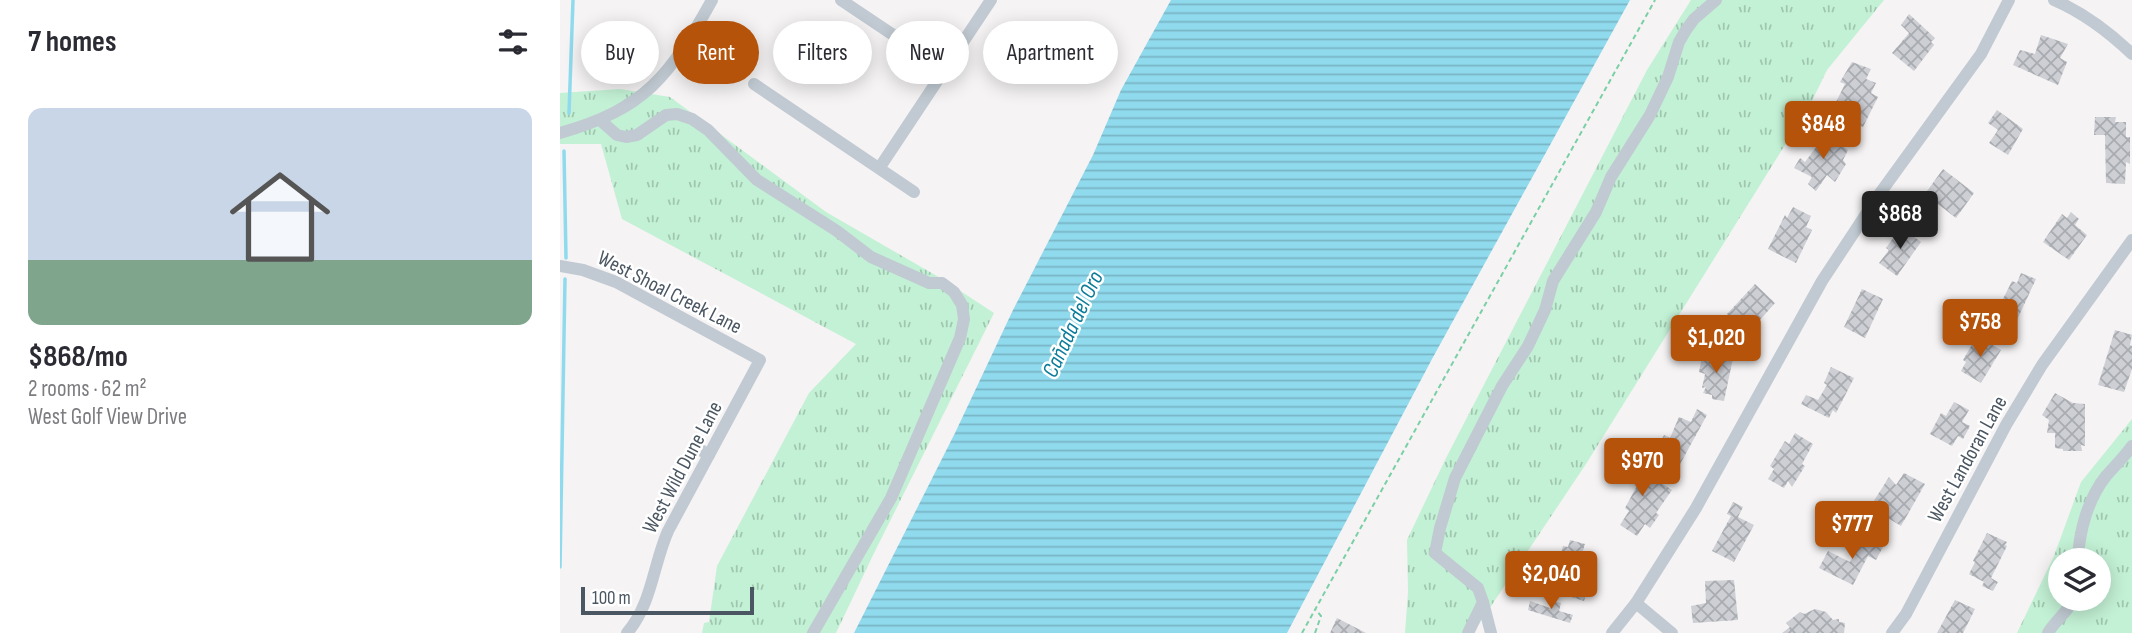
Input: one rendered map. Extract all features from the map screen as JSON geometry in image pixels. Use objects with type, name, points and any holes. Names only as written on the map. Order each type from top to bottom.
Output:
[{"type":"street","points":[[700,21],[712,0]]},
{"type":"street","points":[[702,21],[720,0]]},
{"type":"street","points":[[841,0],[886,30]]},
{"type":"street","points":[[969,32],[991,0]]},
{"type":"street","points":[[1491,633],[1478,589],[1435,553],[1454,478],[1502,386],[1528,346],[1545,310],[1553,281],[1597,212],[1611,177],[1650,115],[1668,77],[1679,42],[1694,19],[1716,0]]},
{"type":"street","points":[[1612,633],[1636,603],[1696,508],[1822,281],[1878,196],[1981,54],[2009,0]]},
{"type":"street","points":[[2054,0],[2073,8],[2109,32],[2132,54]]},
{"type":"street","points":[[560,133],[623,110],[656,84],[673,60]]},
{"type":"street","points":[[754,84],[914,192]]},
{"type":"street","points":[[880,167],[934,84]]},
{"type":"street","points":[[600,120],[617,135],[626,137],[638,135],[666,115],[677,114],[692,119],[708,130],[757,180],[775,194],[837,231],[871,257],[929,283],[942,283],[954,292],[962,305],[964,319],[960,338],[891,498],[813,633]]},
{"type":"street","name":"West Landoran Lane","points":[[1892,633],[1906,614],[2006,425],[2042,365],[2132,240]]},
{"type":"street","name":"West Shoal Creek Lane","points":[[560,266],[583,270],[616,282],[760,360]]},
{"type":"street","name":"West Wild Dune Lane","points":[[628,633],[644,609],[659,552],[668,531],[760,360]]},
{"type":"street","points":[[694,446],[709,455]]},
{"type":"street","points":[[2080,548],[2087,513],[2095,494],[2132,446]]},
{"type":"street","points":[[1468,633],[1483,602]]},
{"type":"street","points":[[1636,603],[1672,633]]},
{"type":"street","points":[[2048,633],[2067,611]]},
{"type":"path","points":[[1303,633],[1655,0]]},
{"type":"path","points":[[1315,610],[1321,616],[1315,633]]},
{"type":"green space","points":[[1691,0],[1884,0],[1827,70],[1810,105],[1586,464],[1473,633],[1405,633],[1408,592],[1407,540],[1446,458],[1647,70]]},
{"type":"green space","points":[[620,89],[670,97],[826,212],[942,279],[994,313],[836,633],[702,633],[704,623],[709,622],[717,566],[809,393],[856,344],[622,219],[601,144],[560,144],[560,93]]},
{"type":"green space","points":[[2132,419],[2132,633],[2017,633],[2048,568],[2048,611],[2111,611],[2111,548],[2057,548],[2081,482]]},
{"type":"water","name":"Cañada del Oro","points":[[1171,0],[1630,0],[1432,359],[1287,633],[854,633],[955,433],[1013,310],[1093,155],[1121,90]]},
{"type":"building","points":[[1909,14],[1935,38],[1931,42],[1934,45],[1914,71],[1892,53],[1909,33],[1901,25]]},
{"type":"building","points":[[2041,35],[2068,44],[2060,58],[2067,62],[2058,85],[2013,65],[2020,50],[2035,54]]},
{"type":"building","points":[[1852,62],[1871,69],[1866,79],[1876,83],[1871,93],[1878,97],[1863,127],[1839,115],[1844,106],[1836,102],[1845,84],[1840,82]]},
{"type":"building","points":[[1997,110],[2023,129],[2008,155],[1989,143],[1998,130],[1988,123]]},
{"type":"building","points":[[2095,117],[2116,117],[2115,122],[2126,122],[2126,137],[2130,137],[2130,164],[2126,162],[2125,184],[2106,183],[2105,135],[2094,135]]},
{"type":"building","points":[[1820,130],[1848,150],[1843,160],[1846,164],[1835,182],[1827,175],[1816,191],[1808,184],[1812,177],[1794,168],[1800,158],[1805,162],[1817,146],[1811,141]]},
{"type":"building","points":[[1943,169],[1974,193],[1956,218],[1925,194]]},
{"type":"building","points":[[1793,207],[1811,216],[1806,227],[1812,230],[1796,263],[1768,249],[1785,215],[1787,218]]},
{"type":"building","points":[[2071,212],[2079,219],[2075,225],[2087,235],[2069,260],[2043,242],[2062,214],[2067,218]]},
{"type":"building","points":[[1901,227],[1921,242],[1897,276],[1879,263]]},
{"type":"building","points":[[2021,273],[2036,279],[2017,320],[2001,313],[2005,305],[2001,303],[2012,281],[2017,283]]},
{"type":"building","points":[[1755,284],[1775,303],[1760,320],[1756,316],[1744,329],[1727,314]]},
{"type":"building","points":[[1862,289],[1883,299],[1865,338],[1844,327]]},
{"type":"building","points":[[2115,330],[2132,335],[2132,369],[2124,392],[2098,385]]},
{"type":"building","points":[[1977,336],[2001,350],[1981,383],[1961,371],[1966,362],[1963,360]]},
{"type":"building","points":[[1703,352],[1733,358],[1724,401],[1712,399],[1712,395],[1703,393],[1706,387],[1702,388],[1705,374],[1699,372]]},
{"type":"building","points":[[1831,367],[1854,378],[1836,413],[1833,410],[1829,418],[1801,404],[1806,395],[1818,400],[1827,385],[1824,383]]},
{"type":"building","points":[[2055,393],[2073,403],[2085,404],[2085,446],[2081,445],[2082,451],[2055,448],[2055,433],[2047,433],[2049,420],[2042,415]]},
{"type":"building","points":[[1954,402],[1969,410],[1962,422],[1970,426],[1963,439],[1958,436],[1952,446],[1930,434],[1941,413],[1946,416]]},
{"type":"building","points":[[1697,409],[1707,415],[1679,466],[1655,453],[1664,435],[1670,438],[1679,417],[1691,422]]},
{"type":"building","points":[[1795,433],[1813,444],[1802,464],[1805,466],[1792,487],[1788,481],[1784,488],[1768,479],[1774,469],[1770,466],[1785,441],[1789,444]]},
{"type":"building","points":[[1618,455],[1672,490],[1656,513],[1659,515],[1650,528],[1645,524],[1637,536],[1620,525],[1629,511],[1625,508],[1639,482],[1612,465]]},
{"type":"building","points":[[1904,473],[1925,484],[1901,526],[1870,507],[1889,477],[1896,485]]},
{"type":"building","points":[[1733,502],[1743,507],[1738,517],[1754,525],[1734,562],[1712,551],[1731,516],[1727,514]]},
{"type":"building","points":[[1987,533],[2007,542],[1991,578],[1998,582],[1993,591],[1982,586],[1984,582],[1969,574]]},
{"type":"building","points":[[1864,535],[1884,545],[1876,560],[1868,556],[1853,585],[1819,568],[1828,551],[1850,562]]},
{"type":"building","points":[[1570,540],[1585,544],[1580,559],[1595,565],[1584,601],[1559,593],[1570,560],[1560,556],[1563,546],[1568,547]]},
{"type":"building","points":[[1734,580],[1738,620],[1693,623],[1691,606],[1706,603],[1705,581]]},
{"type":"building","points":[[1955,600],[1975,609],[1963,633],[1937,633]]},
{"type":"building","points":[[1530,601],[1550,608],[1553,601],[1561,603],[1559,611],[1573,615],[1570,623],[1528,610]]},
{"type":"building","points":[[1815,609],[1826,612],[1833,620],[1839,619],[1839,622],[1845,623],[1844,633],[1782,633],[1790,627],[1786,623],[1800,612],[1804,614]]},
{"type":"building","points":[[1337,618],[1366,633],[1330,633]]},
{"type":"waterway","points":[[569,113],[573,0]]},
{"type":"waterway","points":[[564,151],[566,258]]},
{"type":"waterway","points":[[560,567],[565,279]]}]
